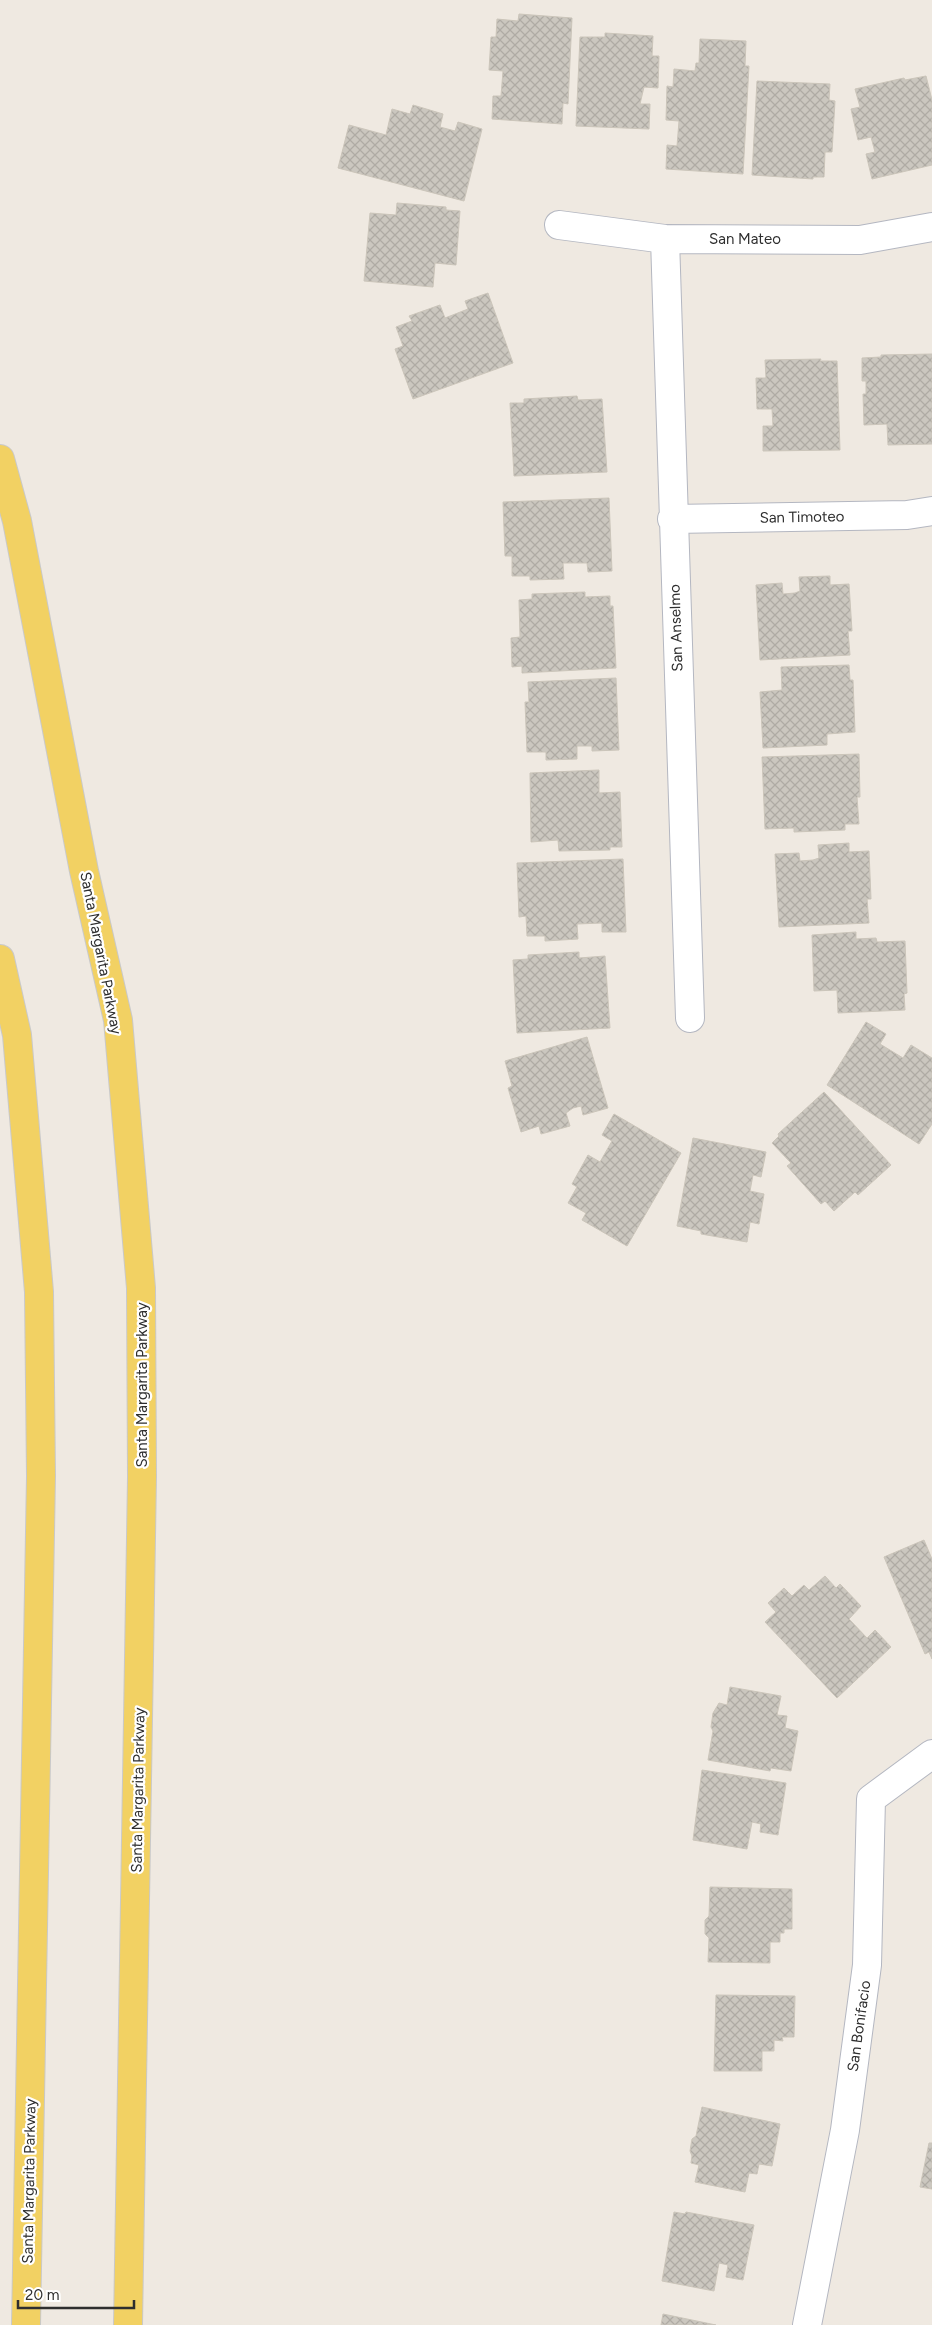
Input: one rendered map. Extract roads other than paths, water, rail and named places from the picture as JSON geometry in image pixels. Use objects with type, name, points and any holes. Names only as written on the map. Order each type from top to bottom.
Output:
[{"type":"main road","name":"Santa Margarita Parkway","points":[[0,459],[17,521],[84,870],[118,1020],[141,1288],[142,1477],[128,2325]]},
{"type":"main road","name":"Santa Margarita Parkway","points":[[0,959],[17,1035],[39,1292],[41,1476],[26,2325]]},
{"type":"street","name":"San Mateo","points":[[558,225],[665,239],[860,240],[932,226]]},
{"type":"street","name":"San Anselmo","points":[[665,239],[672,519],[690,1018]]},
{"type":"street","name":"San Timoteo","points":[[672,519],[907,515],[932,511]]},
{"type":"street","name":"San Bonifacio","points":[[807,2325],[845,2130],[867,1966],[871,1800],[932,1754]]}]
